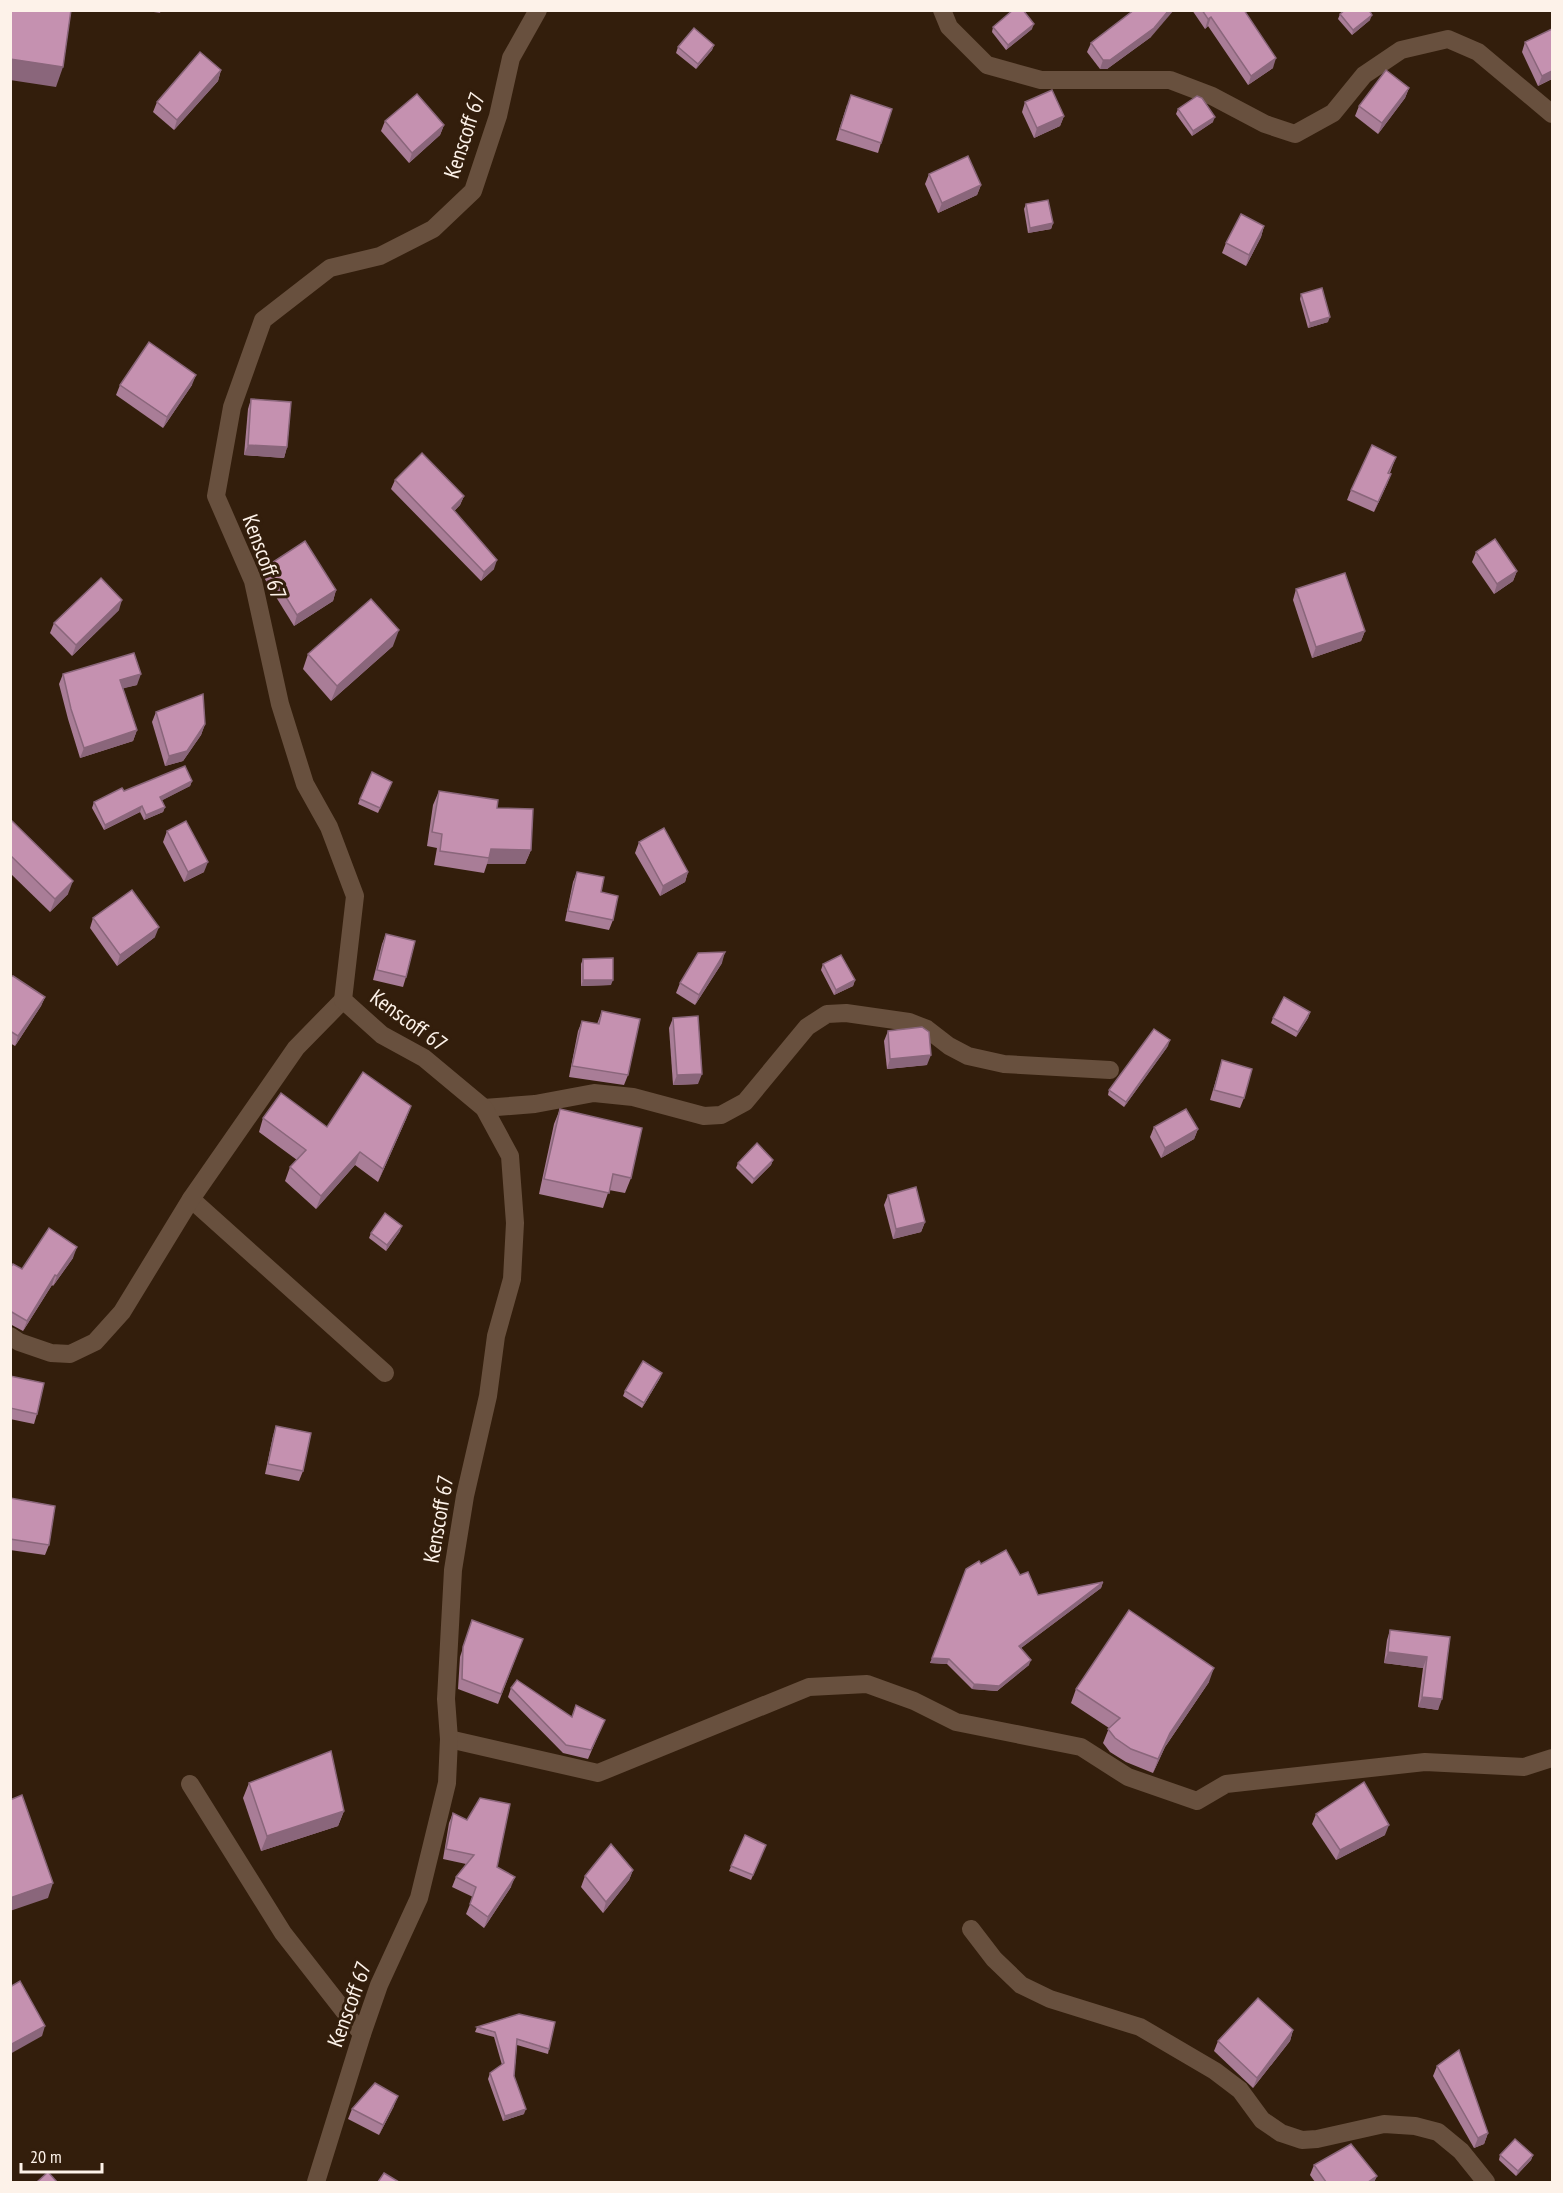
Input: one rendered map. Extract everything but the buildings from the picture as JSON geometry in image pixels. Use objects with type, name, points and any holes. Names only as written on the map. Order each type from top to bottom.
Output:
[{"type":"street","name":"Kenscoff 67","points":[[316,2182],[379,1985],[419,1898],[447,1783],[449,1739],[446,1699],[453,1570],[465,1496],[488,1396],[496,1336],[512,1279],[515,1223],[510,1156],[484,1108],[424,1058],[382,1035],[342,1000],[355,896],[329,826],[305,784],[280,704],[253,581],[216,496],[232,407],[263,320],[330,268],[380,256],[433,229],[473,191],[498,116],[511,58],[538,10]]},
{"type":"street","points":[[942,10],[949,27],[987,65],[1041,80],[1170,80],[1212,96],[1265,124],[1295,134],[1333,113],[1364,75],[1401,50],[1448,39],[1478,52],[1552,114]]},
{"type":"street","points":[[10,1336],[19,1342],[51,1353],[70,1354],[95,1342],[122,1312],[191,1199],[296,1048],[342,1000]]},
{"type":"street","points":[[484,1108],[535,1104],[594,1093],[633,1097],[704,1116],[721,1115],[745,1102],[807,1027],[827,1014],[846,1012],[909,1022],[927,1029],[949,1046],[968,1056],[995,1062],[1110,1070]]},
{"type":"street","points":[[191,1199],[385,1373]]},
{"type":"street","points":[[449,1739],[598,1773],[809,1687],[867,1684],[914,1701],[956,1722],[1081,1747],[1128,1777],[1197,1801],[1227,1784],[1425,1762],[1524,1767],[1552,1758]]},
{"type":"street","points":[[190,1784],[283,1933],[362,2034]]},
{"type":"street","points":[[971,1929],[994,1959],[1021,1985],[1050,2000],[1140,2027],[1215,2071],[1240,2090],[1262,2120],[1281,2133],[1302,2140],[1317,2139],[1384,2124],[1414,2126],[1437,2132],[1461,2151],[1486,2182]]}]
